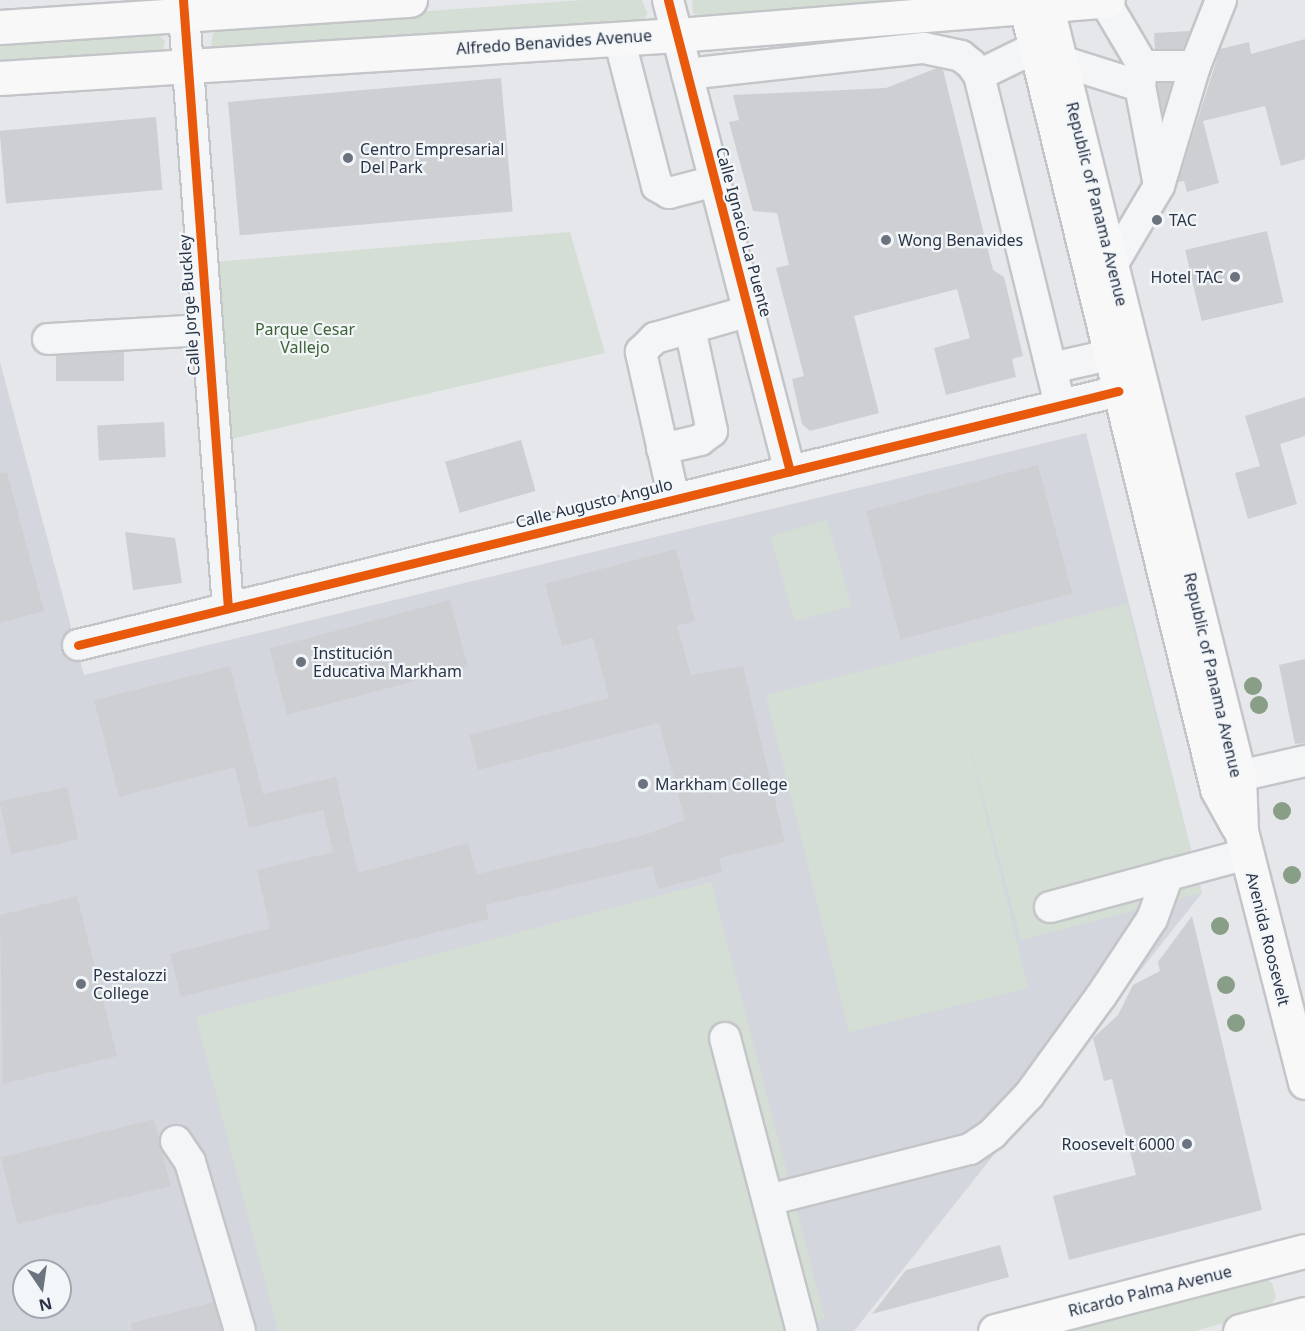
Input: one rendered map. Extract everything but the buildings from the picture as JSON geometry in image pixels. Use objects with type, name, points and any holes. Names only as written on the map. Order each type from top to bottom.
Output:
[{"type":"main road","points":[[0,27],[184,7],[410,0]]},
{"type":"main road","name":"Alfredo Benavides Avenue","points":[[0,78],[677,35],[946,13],[1035,3],[1108,0]]},
{"type":"main road","name":"Republic of Panama Avenue","points":[[1035,3],[1109,355],[1217,789],[1244,843]]},
{"type":"main road","name":"Republic of Panama Avenue","points":[[1047,55],[1112,264],[1239,776],[1244,843]]},
{"type":"main road","name":"Avenida Roosevelt","points":[[1244,843],[1305,1082]]},
{"type":"main road","name":"Ricardo Palma Avenue","points":[[995,1331],[1305,1251]]},
{"type":"main road","points":[[1239,1331],[1305,1314]]},
{"type":"street","name":"Calle Ignacio La Puente","points":[[668,0],[790,471]]},
{"type":"street","points":[[1104,0],[1141,76],[1159,186]]},
{"type":"street","points":[[1112,264],[1159,186],[1195,66],[1221,0]]},
{"type":"street","name":"Calle Jorge Buckley","points":[[184,7],[228,608]]},
{"type":"street","points":[[924,48],[946,13]]},
{"type":"street","points":[[620,38],[657,186],[669,193],[715,181]]},
{"type":"street","points":[[687,74],[924,48],[961,56],[979,75],[1060,405]]},
{"type":"street","points":[[979,75],[1047,55],[1141,76],[1195,66]]},
{"type":"street","points":[[674,500],[641,352],[655,338],[749,311]]},
{"type":"street","points":[[662,449],[700,440],[712,431],[690,328]]},
{"type":"street","points":[[48,339],[206,330]]},
{"type":"street","points":[[1051,368],[1109,355]]},
{"type":"street","name":"Calle Augusto Angulo","points":[[78,645],[1118,391]]},
{"type":"street","points":[[1239,776],[1305,761]]},
{"type":"street","points":[[1050,907],[1168,875],[1244,843]]},
{"type":"street","points":[[768,1200],[970,1149],[992,1134],[1029,1095],[1101,996],[1152,919],[1168,875]]},
{"type":"street","points":[[725,1038],[802,1331]]},
{"type":"street","points":[[176,1141],[190,1162],[240,1331]]},
{"type":"shaded area","name":"Markham College","points":[[0,362],[84,675],[1086,433],[1202,893],[854,1331],[0,1331]]},
{"type":"green space","points":[[583,0],[642,0],[647,13],[641,26],[214,49],[211,44],[215,26]]},
{"type":"green space","points":[[692,0],[919,0],[700,16],[693,13]]},
{"type":"green space","points":[[154,31],[165,41],[162,54],[0,70],[0,40]]},
{"type":"green space","name":"Parque Cesar Vallejo","points":[[570,232],[605,353],[227,440],[215,262]]},
{"type":"green space","points":[[827,520],[852,606],[795,622],[770,536]]},
{"type":"green space","points":[[1127,604],[1202,893],[1021,940],[961,713],[1028,988],[849,1032],[766,695]]},
{"type":"green space","points":[[711,882],[825,1319],[777,1331],[278,1331],[196,1017]]},
{"type":"green space","points":[[1265,1278],[1272,1283],[1276,1297],[1268,1310],[1196,1331],[1045,1331]]},
{"type":"cycle path","points":[[183,0],[228,608]]},
{"type":"cycle path","points":[[668,0],[790,471]]},
{"type":"cycle path","points":[[78,645],[1118,391]]},
{"type":"place","name":"Centro Empresarial Del Park","points":[[348,158]]},
{"type":"place","name":"TAC","points":[[1157,220]]},
{"type":"place","name":"Wong Benavides","points":[[886,240]]},
{"type":"place","name":"Hotel TAC","points":[[1235,277]]},
{"type":"place","name":"Institución Educativa Markham","points":[[301,662]]},
{"type":"place","name":"Markham College","points":[[643,784]]},
{"type":"place","name":"Pestalozzi College","points":[[81,984]]},
{"type":"place","name":"Roosevelt 6000","points":[[1187,1144]]}]
